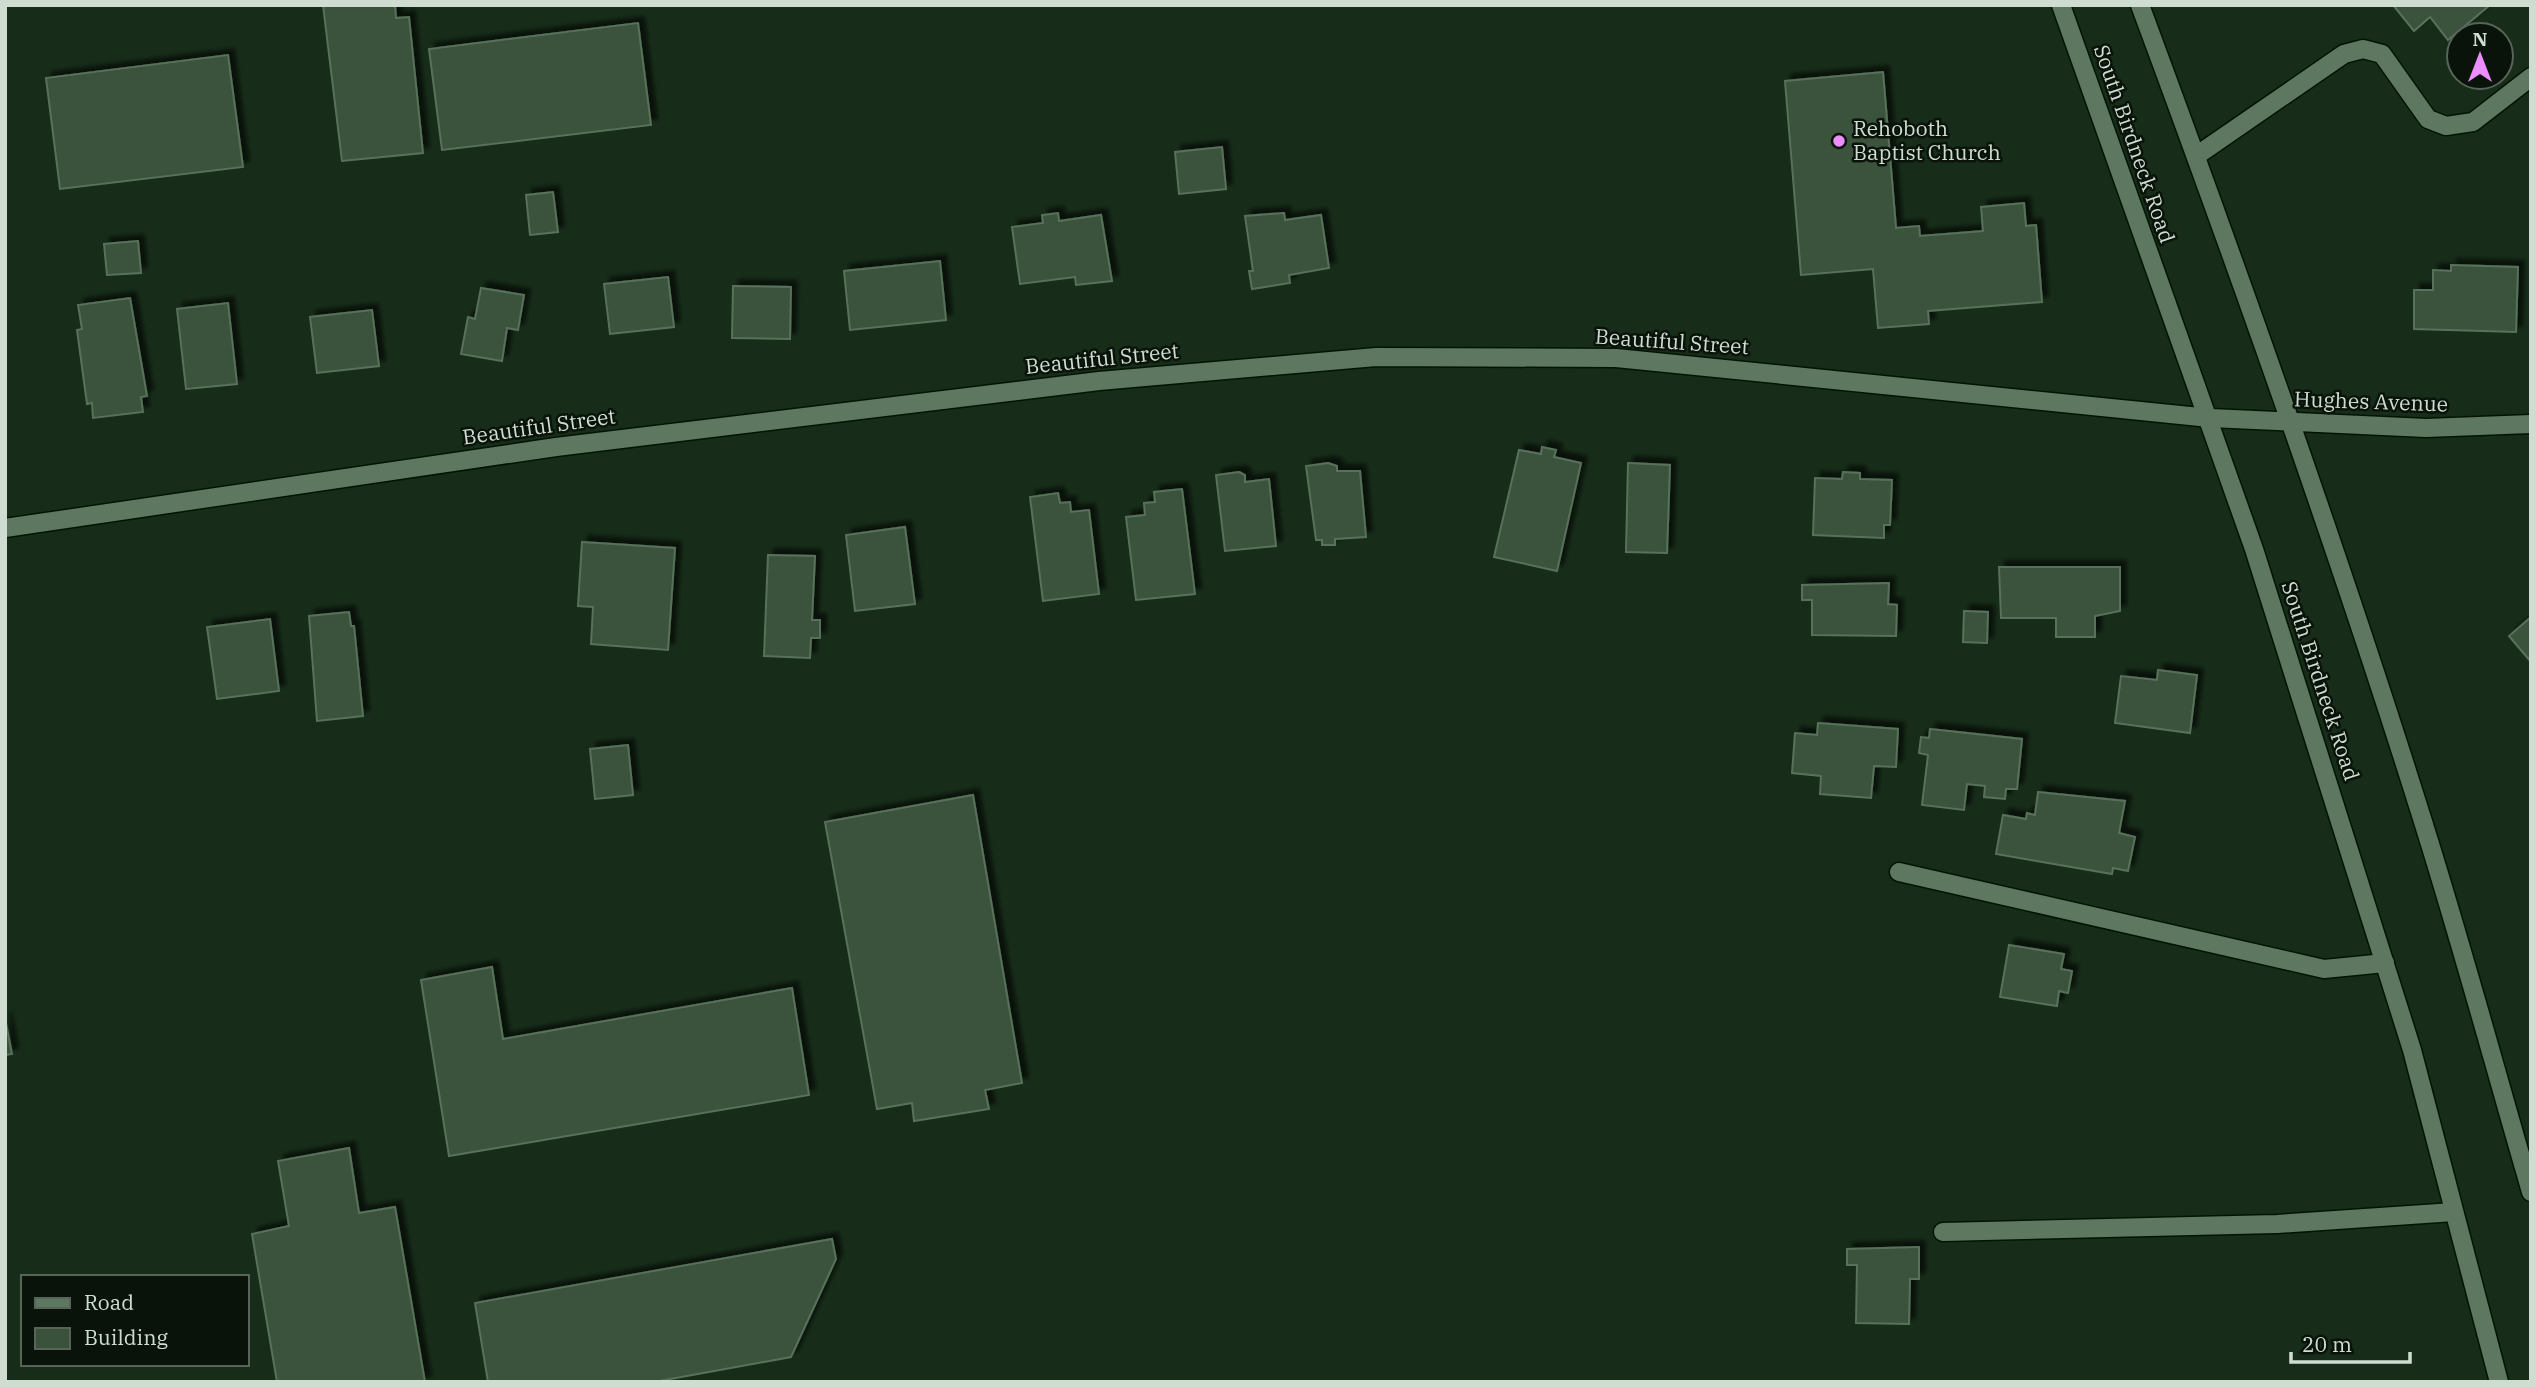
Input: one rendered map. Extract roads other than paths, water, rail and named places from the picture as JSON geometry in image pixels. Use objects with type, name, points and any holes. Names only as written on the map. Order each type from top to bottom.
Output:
[{"type":"main road","name":"South Birdneck Road","points":[[2061,5],[2210,418],[2385,963],[2499,1382]]},
{"type":"main road","points":[[2140,5],[2290,422],[2424,824],[2531,1192]]},
{"type":"main road","points":[[2196,156],[2344,54],[2363,48],[2382,54],[2428,119],[2446,126],[2473,122],[2531,78]]},
{"type":"main road","name":"Beautiful Street","points":[[5,528],[556,447],[1099,381],[1376,357],[1616,358],[2210,418]]},
{"type":"main road","name":"Hughes Avenue","points":[[2210,418],[2426,428],[2531,424]]},
{"type":"main road","points":[[1899,872],[2324,969],[2385,963]]},
{"type":"main road","points":[[1943,1232],[2277,1224],[2454,1212]]},
{"type":"place","name":"Rehoboth Baptist Church","points":[[1839,141]]}]
